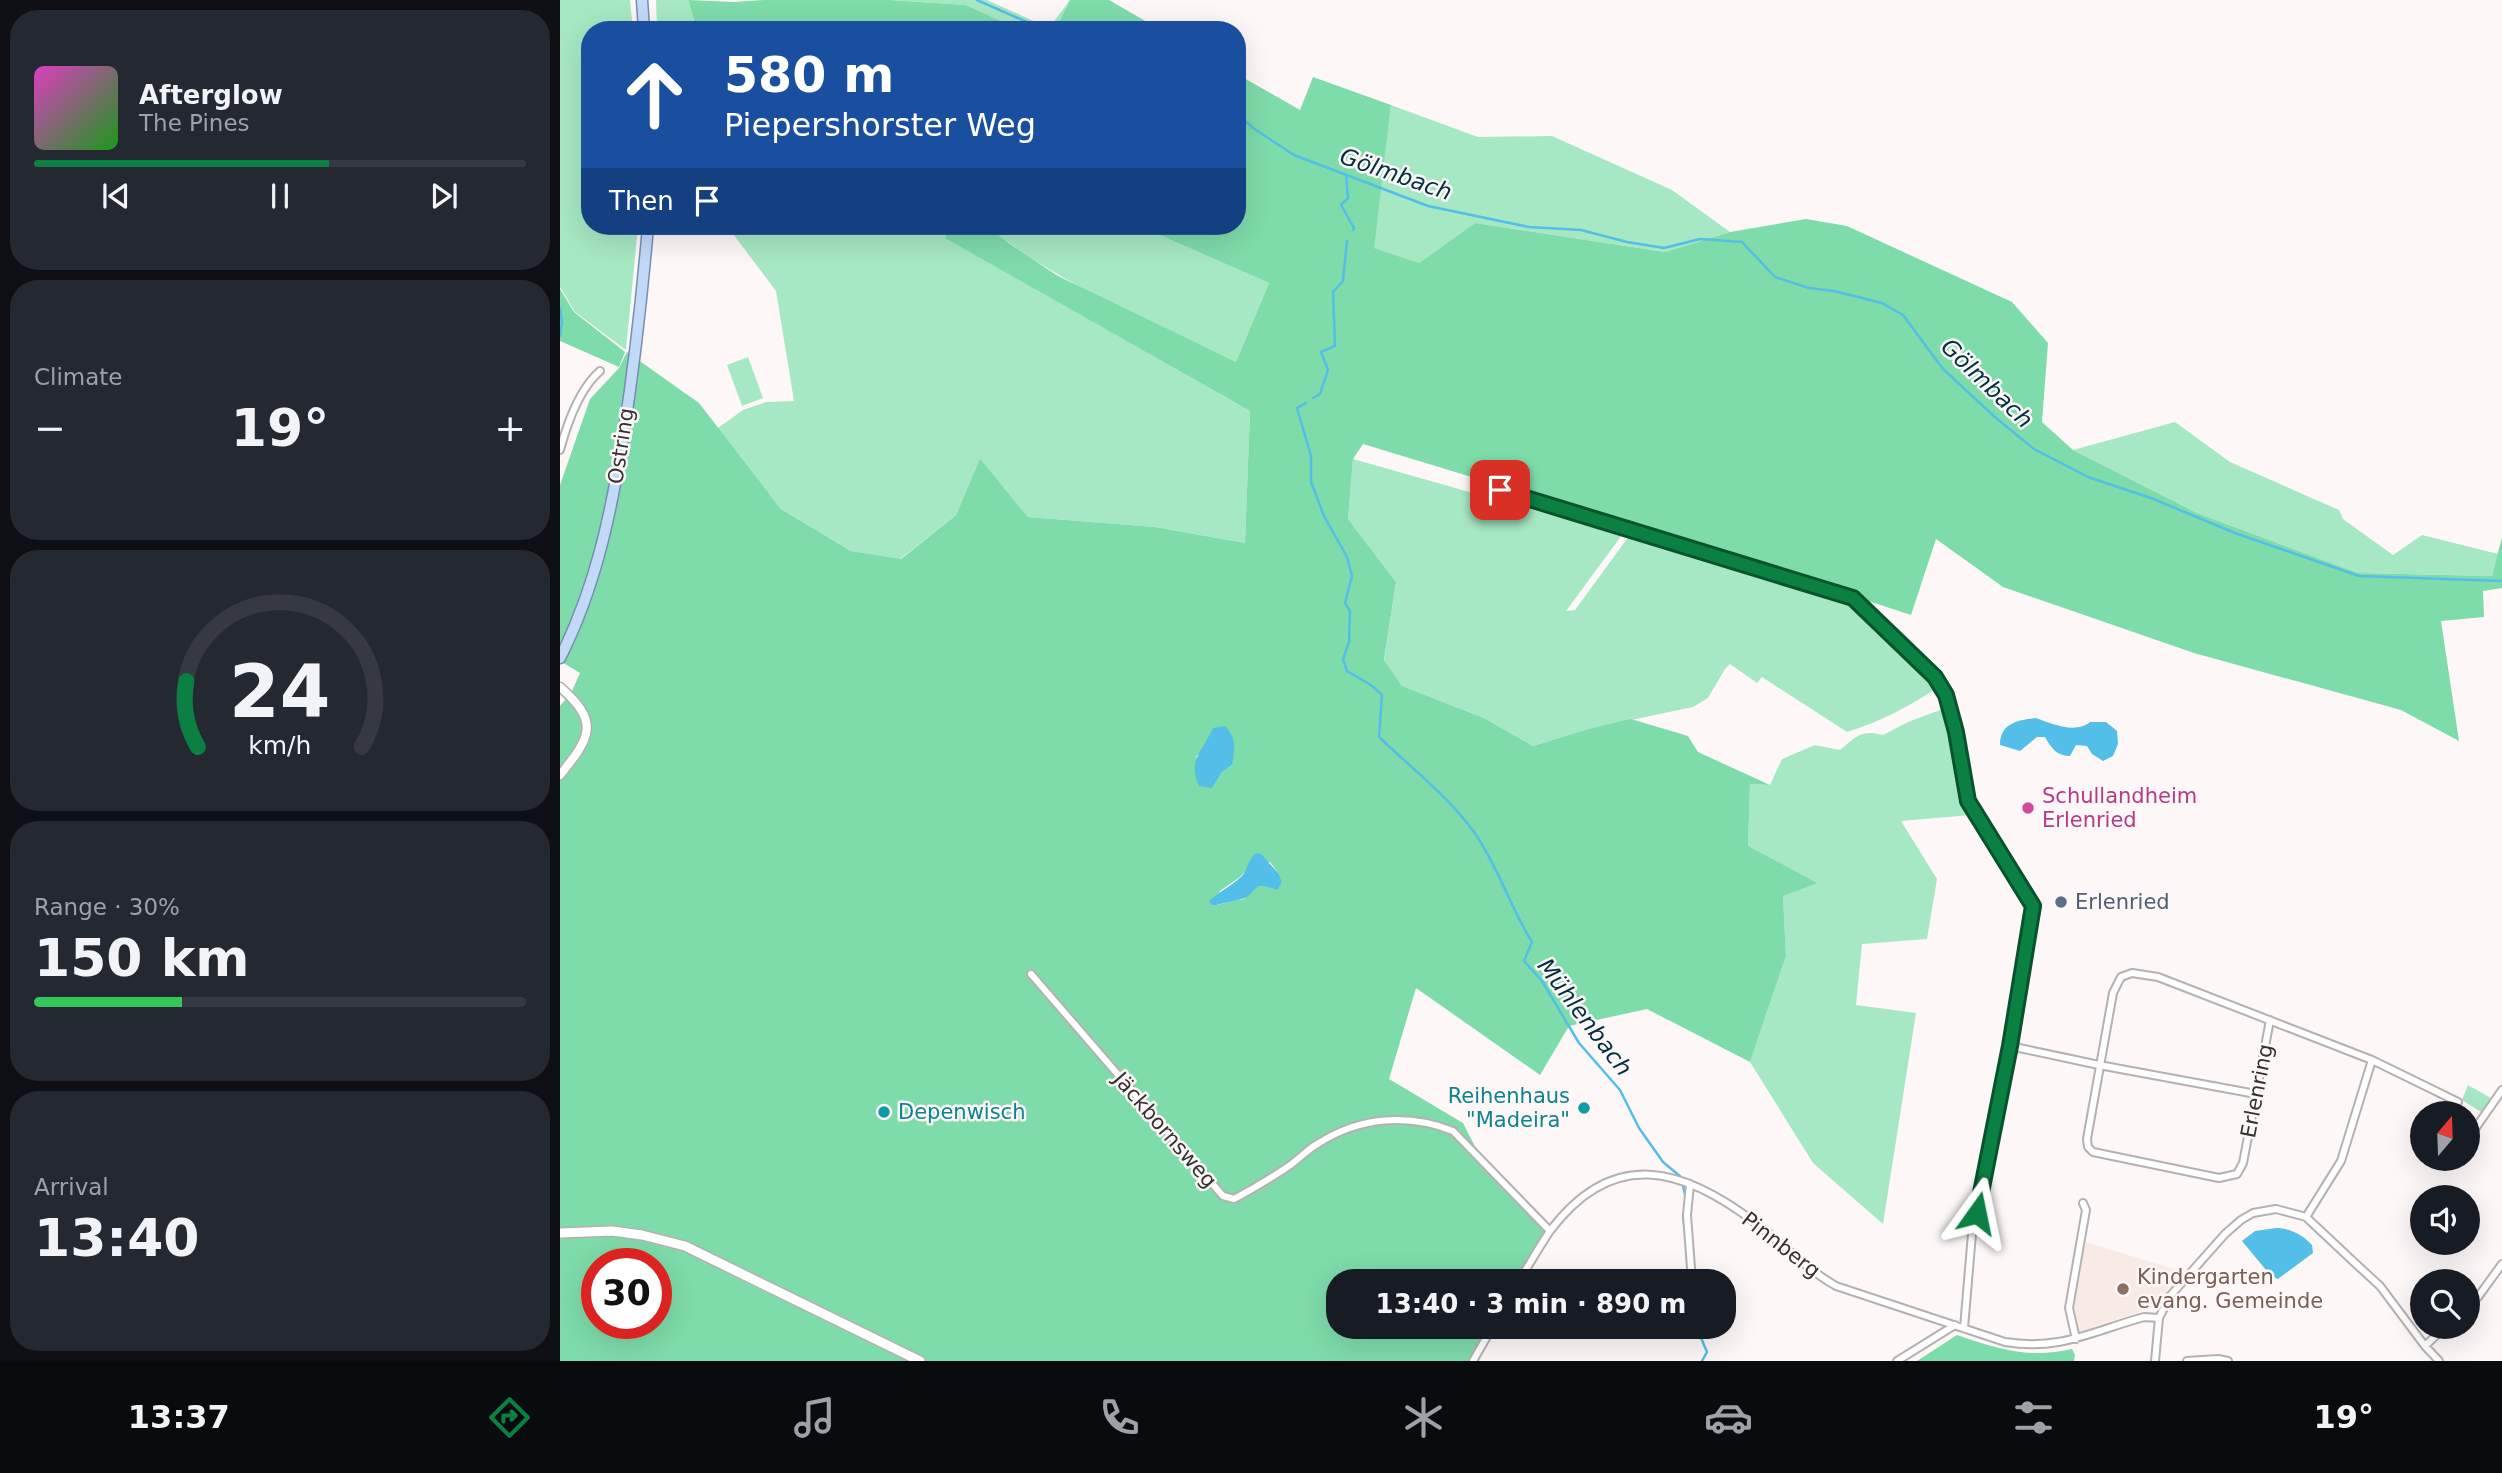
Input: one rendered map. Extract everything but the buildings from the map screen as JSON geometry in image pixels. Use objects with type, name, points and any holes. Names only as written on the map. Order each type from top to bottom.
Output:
[{"type":"main road","points":[[642,0],[643,21]]},
{"type":"main road","name":"Ostring","points":[[560,658],[585,599],[601,549],[613,496],[637,345],[647,235]]},
{"type":"main road","points":[[560,1233],[611,1231],[642,1235],[685,1246],[920,1361]]},
{"type":"street","points":[[560,450],[565,432],[587,384],[600,371]]},
{"type":"street","points":[[1500,490],[1853,598],[1935,677],[1946,695],[1956,732],[1968,801],[2033,906],[2010,1046],[1972,1234],[1964,1328]]},
{"type":"street","points":[[560,687],[575,699],[587,721],[585,737],[574,758],[560,775]]},
{"type":"street","name":"Erlenring","points":[[2142,973],[2158,977],[2270,1020],[2241,1169],[2229,1177],[2220,1178],[2093,1152],[2088,1147],[2099,1065],[2115,984],[2126,974],[2142,973]]},
{"type":"street","name":"Jäckbornsweg","points":[[1031,974],[1223,1196],[1234,1199],[1255,1189],[1318,1143],[1369,1121],[1392,1119],[1435,1123],[1452,1130],[1550,1231]]},
{"type":"street","points":[[2270,1020],[2372,1060],[2456,1101]]},
{"type":"street","points":[[2010,1046],[2256,1094]]},
{"type":"street","points":[[2306,1217],[2341,1161],[2372,1060]]},
{"type":"street","points":[[2480,1122],[2502,1090]]},
{"type":"street","name":"Pinnberg","points":[[1550,1231],[1581,1198],[1597,1186],[1615,1178],[1650,1174],[1690,1184],[1756,1224],[1805,1265],[1836,1286],[2006,1342],[2030,1346],[2076,1339],[2144,1317],[2159,1318]]},
{"type":"street","points":[[1690,1184],[1687,1215],[1691,1269]]},
{"type":"street","points":[[2076,1339],[2069,1308],[2086,1210],[2083,1203]]},
{"type":"street","points":[[2155,1361],[2159,1318],[2170,1296],[2225,1234],[2241,1220],[2253,1213],[2276,1209],[2306,1217],[2380,1286],[2439,1361]]},
{"type":"street","points":[[1526,1269],[1550,1231]]},
{"type":"street","points":[[2480,1293],[2502,1264]]},
{"type":"street","points":[[1897,1361],[1955,1325]]},
{"type":"street","points":[[1473,1361],[1486,1339]]},
{"type":"street","points":[[2425,1346],[2432,1339]]},
{"type":"street","points":[[2187,1361],[2228,1361]]},
{"type":"shaded area","name":"Kindergarten evang. Gemeinde","points":[[2086,1242],[2180,1271],[2157,1306],[2079,1332],[2074,1307]]},
{"type":"green space","points":[[560,0],[630,0],[632,21],[581,21],[581,235],[637,235],[626,350],[575,312],[560,287]]},
{"type":"green space","points":[[656,0],[688,0],[694,21],[657,21]]},
{"type":"green space","points":[[688,0],[889,0],[966,5],[1001,21],[694,21]]},
{"type":"green space","points":[[889,0],[987,0],[1034,21],[1001,21],[966,5]]},
{"type":"green space","points":[[1070,0],[1060,21],[1054,21]]},
{"type":"green space","points":[[1070,0],[1109,0],[1145,21],[1060,21]]},
{"type":"green space","points":[[1313,77],[1391,105],[1374,248],[1419,263],[1475,223],[1665,252],[1730,232],[1806,219],[1847,226],[2012,302],[2048,343],[2042,422],[2073,450],[2197,513],[2358,573],[2492,576],[2502,537],[2502,588],[2483,591],[2484,617],[2441,621],[2459,741],[2401,710],[2194,653],[2003,587],[1936,539],[1911,615],[1725,554],[1363,444],[1353,459],[1348,519],[1396,582],[1384,660],[1402,686],[1484,718],[1533,746],[1631,719],[1688,736],[1698,752],[1770,785],[1750,784],[1748,846],[1817,883],[1783,896],[1786,956],[1750,1062],[1647,1009],[1569,1026],[1540,1075],[1416,988],[1389,1079],[1463,1123],[1488,1172],[1545,1232],[1523,1269],[1326,1269],[1326,1339],[1483,1339],[1470,1361],[560,1361],[560,706],[572,691],[580,673],[560,661],[560,485],[590,399],[619,368],[627,352],[699,403],[781,509],[851,551],[901,559],[956,515],[980,459],[1028,517],[1155,527],[1245,543],[1250,411],[945,238],[946,235],[998,235],[1058,276],[1236,362],[1269,283],[1160,235],[1246,235],[1246,79],[1300,110]],"holes":[[[1213,729],[1232,765],[1221,773],[1196,757],[1207,744]],[[1270,862],[1282,883],[1254,887],[1244,899],[1212,906],[1220,891],[1248,868]]]},
{"type":"green space","points":[[1391,105],[1478,137],[1552,136],[1672,190],[1730,232],[1665,252],[1475,223],[1419,263],[1373,248]]},
{"type":"green space","points":[[734,235],[947,235],[946,238],[1250,411],[1245,543],[1155,527],[1028,517],[980,460],[956,515],[900,559],[851,551],[781,509],[718,428],[743,410],[766,402],[794,401],[776,291]]},
{"type":"green space","points":[[999,235],[1160,235],[1269,283],[1236,362],[1076,285]]},
{"type":"green space","points":[[560,289],[574,312],[625,352],[619,367],[560,341]]},
{"type":"green space","points":[[748,357],[763,398],[742,406],[727,365]]},
{"type":"green space","points":[[2175,422],[2230,462],[2339,510],[2343,519],[2393,555],[2422,535],[2498,554],[2492,576],[2358,573],[2197,513],[2073,450]]},
{"type":"green space","points":[[1353,459],[1622,535],[1566,611],[1575,610],[1629,536],[1853,605],[1935,689],[1892,714],[1847,732],[1762,677],[1757,683],[1730,664],[1708,698],[1693,707],[1588,729],[1533,746],[1484,718],[1402,686],[1384,661],[1396,582],[1348,519]]},
{"type":"green space","points":[[1943,709],[1964,804],[1971,815],[1901,821],[1937,879],[1927,939],[1862,944],[1856,1005],[1916,1013],[1883,1224],[1813,1163],[1750,1062],[1786,956],[1783,896],[1748,846],[1750,784],[1770,785],[1782,759],[1815,745],[1840,750],[1859,735],[1883,735]]},
{"type":"green space","points":[[2468,1085],[2491,1098],[2481,1112],[2480,1101],[2462,1100]]},
{"type":"green space","points":[[1957,1335],[2028,1353],[2072,1349],[2074,1361],[1917,1361]]},
{"type":"water","points":[[2036,718],[2071,728],[2090,722],[2106,722],[2117,731],[2118,744],[2113,756],[2103,761],[2092,754],[2087,746],[2076,745],[2070,756],[2061,755],[2045,737],[2037,737],[2020,751],[2000,745],[2003,732],[2011,724]]},
{"type":"water","points":[[1225,726],[1232,735],[1234,744],[1232,765],[1221,773],[1212,788],[1199,786],[1195,769],[1198,756],[1213,728]]},
{"type":"water","points":[[1256,853],[1261,854],[1279,874],[1282,882],[1277,890],[1259,886],[1242,899],[1213,906],[1209,901],[1241,877]]},
{"type":"water","points":[[2276,1228],[2300,1235],[2312,1245],[2313,1253],[2278,1279],[2271,1276],[2242,1241],[2255,1231]]},
{"type":"waterway","name":"Gölmbach","points":[[977,0],[1025,21]]},
{"type":"waterway","name":"Gölmbach","points":[[1246,121],[1294,155],[1428,206],[1529,227],[1581,230],[1664,248],[1700,239],[1742,242],[1775,277],[1809,288],[1882,303],[1903,315],[1943,369],[1996,418],[2034,449],[2088,477],[2151,498],[2235,533],[2359,576],[2502,581]]},
{"type":"waterway","name":"Mühlenbach","points":[[1346,175],[1348,198],[1341,205],[1353,230]]},
{"type":"waterway","name":"Mühlenbach","points":[[1313,398],[1320,394],[1328,370],[1321,352],[1335,346],[1333,292],[1343,281],[1347,241]]},
{"type":"waterway","points":[[560,308],[560,336]]},
{"type":"waterway","name":"Mühlenbach","points":[[1306,403],[1297,408],[1311,456],[1311,482],[1324,516],[1347,557],[1352,576],[1345,603],[1350,611],[1349,642],[1343,659],[1347,671],[1382,695],[1379,737],[1454,807],[1474,832],[1532,942],[1524,961],[1542,981],[1579,1043],[1620,1090],[1639,1128],[1663,1162],[1681,1177],[1686,1199]]},
{"type":"waterway","points":[[1685,1205],[1683,1218],[1686,1236]]},
{"type":"waterway","points":[[1687,1247],[1688,1269]]},
{"type":"waterway","points":[[1702,1339],[1707,1352],[1702,1361]]},
{"type":"place","name":"Schullandheim Erlenried","points":[[2028,808]]},
{"type":"place","name":"Erlenried","points":[[2061,902]]},
{"type":"place","name":"Reihenhaus \"Madeira\"","points":[[1584,1108]]},
{"type":"place","name":"Depenwisch","points":[[884,1112]]},
{"type":"place","name":"Kindergarten evang. Gemeinde","points":[[2123,1289]]},
{"type":"route","points":[[1500,490],[1853,598],[1935,677],[1946,695],[1956,732],[1968,801],[2033,906],[2010,1046],[1977,1213]]}]
